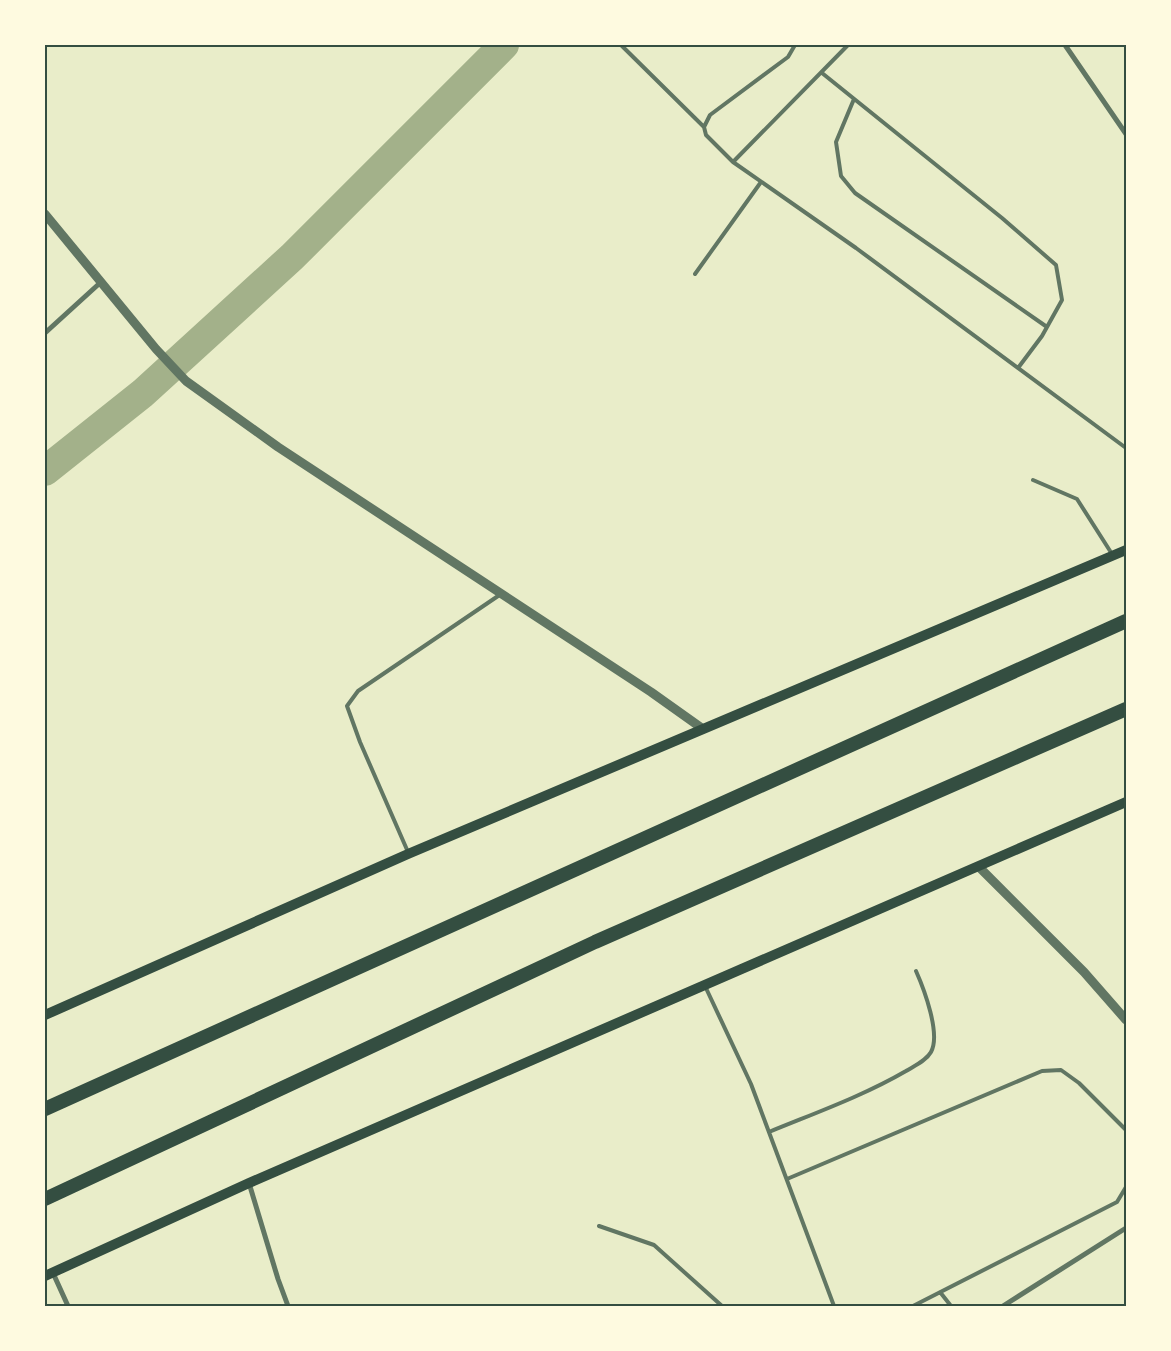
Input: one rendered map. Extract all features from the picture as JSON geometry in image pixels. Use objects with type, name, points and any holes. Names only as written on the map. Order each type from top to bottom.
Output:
[{"type":"highway","points":[[45,1109],[1126,621]]},
{"type":"highway","points":[[45,1199],[596,942],[1126,709]]},
{"type":"main road","points":[[45,1015],[408,854],[1126,550]]},
{"type":"main road","points":[[49,1275],[249,1183],[1126,802]]},
{"type":"street","points":[[1065,45],[1126,134]]},
{"type":"street","points":[[45,214],[156,349],[186,381],[278,447],[651,692],[703,729]]},
{"type":"street","points":[[45,333],[101,282]]},
{"type":"street","points":[[979,867],[1084,972],[1126,1020]]},
{"type":"street","points":[[249,1183],[288,1306]]},
{"type":"street","points":[[1003,1306],[1126,1228]]},
{"type":"street","points":[[49,1275],[68,1306]]},
{"type":"lane","points":[[621,45],[704,127],[706,135],[733,162],[856,248],[1126,448]]},
{"type":"lane","points":[[704,127],[710,115],[788,57],[794,45]]},
{"type":"lane","points":[[733,162],[848,45]]},
{"type":"lane","points":[[822,73],[1002,218],[1056,265],[1062,300],[1047,327],[1018,368]]},
{"type":"lane","points":[[854,99],[836,142],[841,176],[855,193],[1047,327]]},
{"type":"lane","points":[[695,274],[761,182]]},
{"type":"lane","points":[[1033,480],[1077,499],[1113,556]]},
{"type":"lane","points":[[408,854],[360,742],[347,706],[358,691],[501,594]]},
{"type":"lane","points":[[769,1132],[879,1086],[919,1063],[931,1052],[934,1035],[930,1009],[916,971]]},
{"type":"lane","points":[[704,986],[751,1084],[834,1306]]},
{"type":"lane","points":[[787,1179],[1042,1071],[1061,1070],[1080,1083],[1126,1130]]},
{"type":"lane","points":[[913,1306],[1117,1202],[1126,1187]]},
{"type":"lane","points":[[599,1226],[654,1245],[722,1306]]},
{"type":"lane","points":[[940,1292],[951,1306]]},
{"type":"waterway","points":[[45,471],[143,393],[292,257],[504,45]]}]
